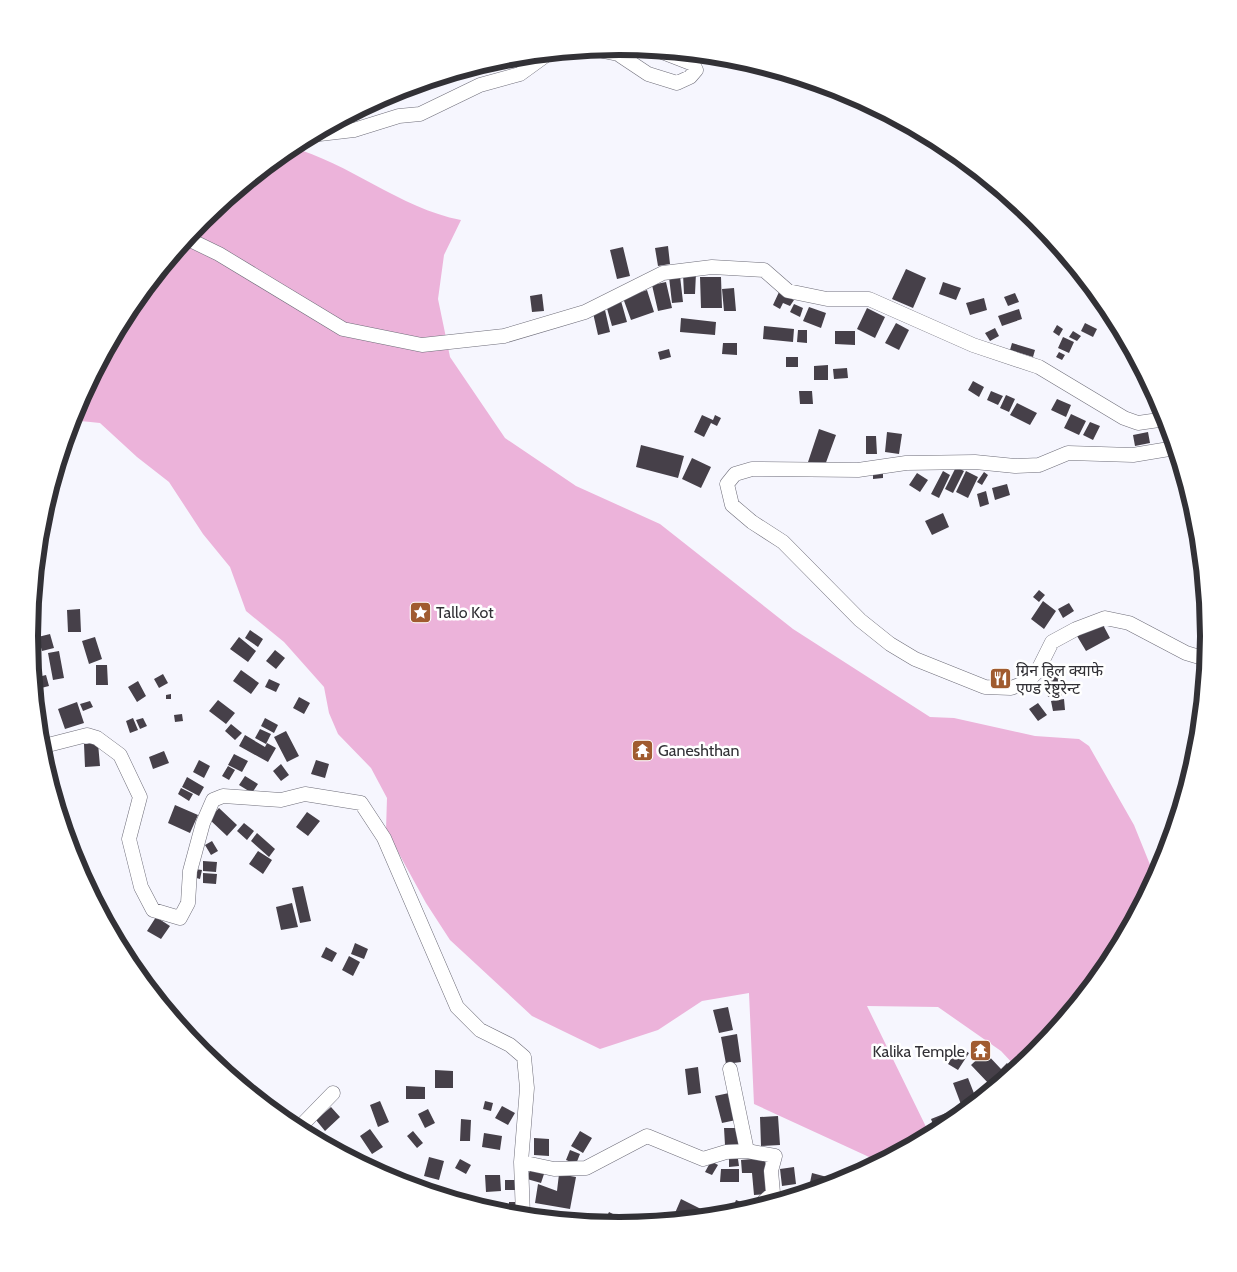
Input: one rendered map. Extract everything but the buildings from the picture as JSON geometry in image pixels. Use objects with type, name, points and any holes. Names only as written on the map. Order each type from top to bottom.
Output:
[{"type":"street","points":[[620,55],[648,74],[677,83],[690,77],[696,70],[692,64],[678,58]]},
{"type":"street","points":[[328,133],[354,130],[398,116],[420,114],[480,85],[520,74],[538,61]]},
{"type":"street","points":[[193,241],[219,254],[343,330],[422,345],[504,336],[585,312],[663,273],[712,267],[764,270],[788,290],[826,299],[869,299],[973,345],[1039,367],[1124,418],[1138,422],[1157,420]]},
{"type":"street","points":[[1169,449],[1133,455],[1068,454],[1039,465],[1014,466],[975,462],[906,463],[858,470],[752,469],[735,474],[727,484],[732,505],[752,522],[783,542],[860,620],[882,638],[915,659],[984,687],[1011,688],[1027,682],[1036,672],[1052,642],[1076,629],[1105,618],[1128,623],[1186,653],[1199,657]]},
{"type":"street","points":[[48,745],[87,735],[97,738],[120,755],[140,797],[129,839],[141,887],[153,910],[180,918],[188,903],[190,871],[203,823],[213,800],[223,796],[281,800],[306,794],[361,803],[384,838],[456,1007],[480,1030],[510,1046],[524,1057],[527,1088],[521,1162],[523,1209]]},
{"type":"street","points":[[730,1069],[747,1151]]},
{"type":"street","points":[[303,1124],[333,1093]]},
{"type":"street","points":[[521,1162],[554,1168],[586,1168],[647,1136],[703,1159],[726,1152],[747,1151],[775,1156],[772,1171],[773,1193],[769,1197]]},
{"type":"shaded area","points":[[300,150],[333,163],[417,206],[461,220],[444,255],[438,299],[450,357],[505,438],[576,486],[660,524],[793,629],[930,717],[954,718],[1035,736],[1079,739],[1089,746],[1134,825],[1151,867],[1140,893],[1102,959],[1079,990],[1055,1019],[1012,1063],[1001,1051],[938,1007],[867,1006],[927,1128],[872,1158],[754,1104],[749,993],[702,1001],[658,1030],[600,1049],[532,1016],[450,940],[426,903],[386,830],[387,798],[371,768],[338,734],[329,713],[324,687],[284,642],[246,611],[230,567],[203,534],[169,482],[137,457],[100,423],[79,421],[97,379],[135,313],[182,253],[208,225],[235,199]]},
{"type":"place","name":"Tallo Kot","points":[[420,612]]},
{"type":"place","name":"ग्रिन हिल क्याफे एण्ड रेष्टुरेन्ट","points":[[1000,679]]},
{"type":"place","name":"Ganeshthan","points":[[642,750]]},
{"type":"place","name":"Kalika Temple","points":[[981,1051]]}]
